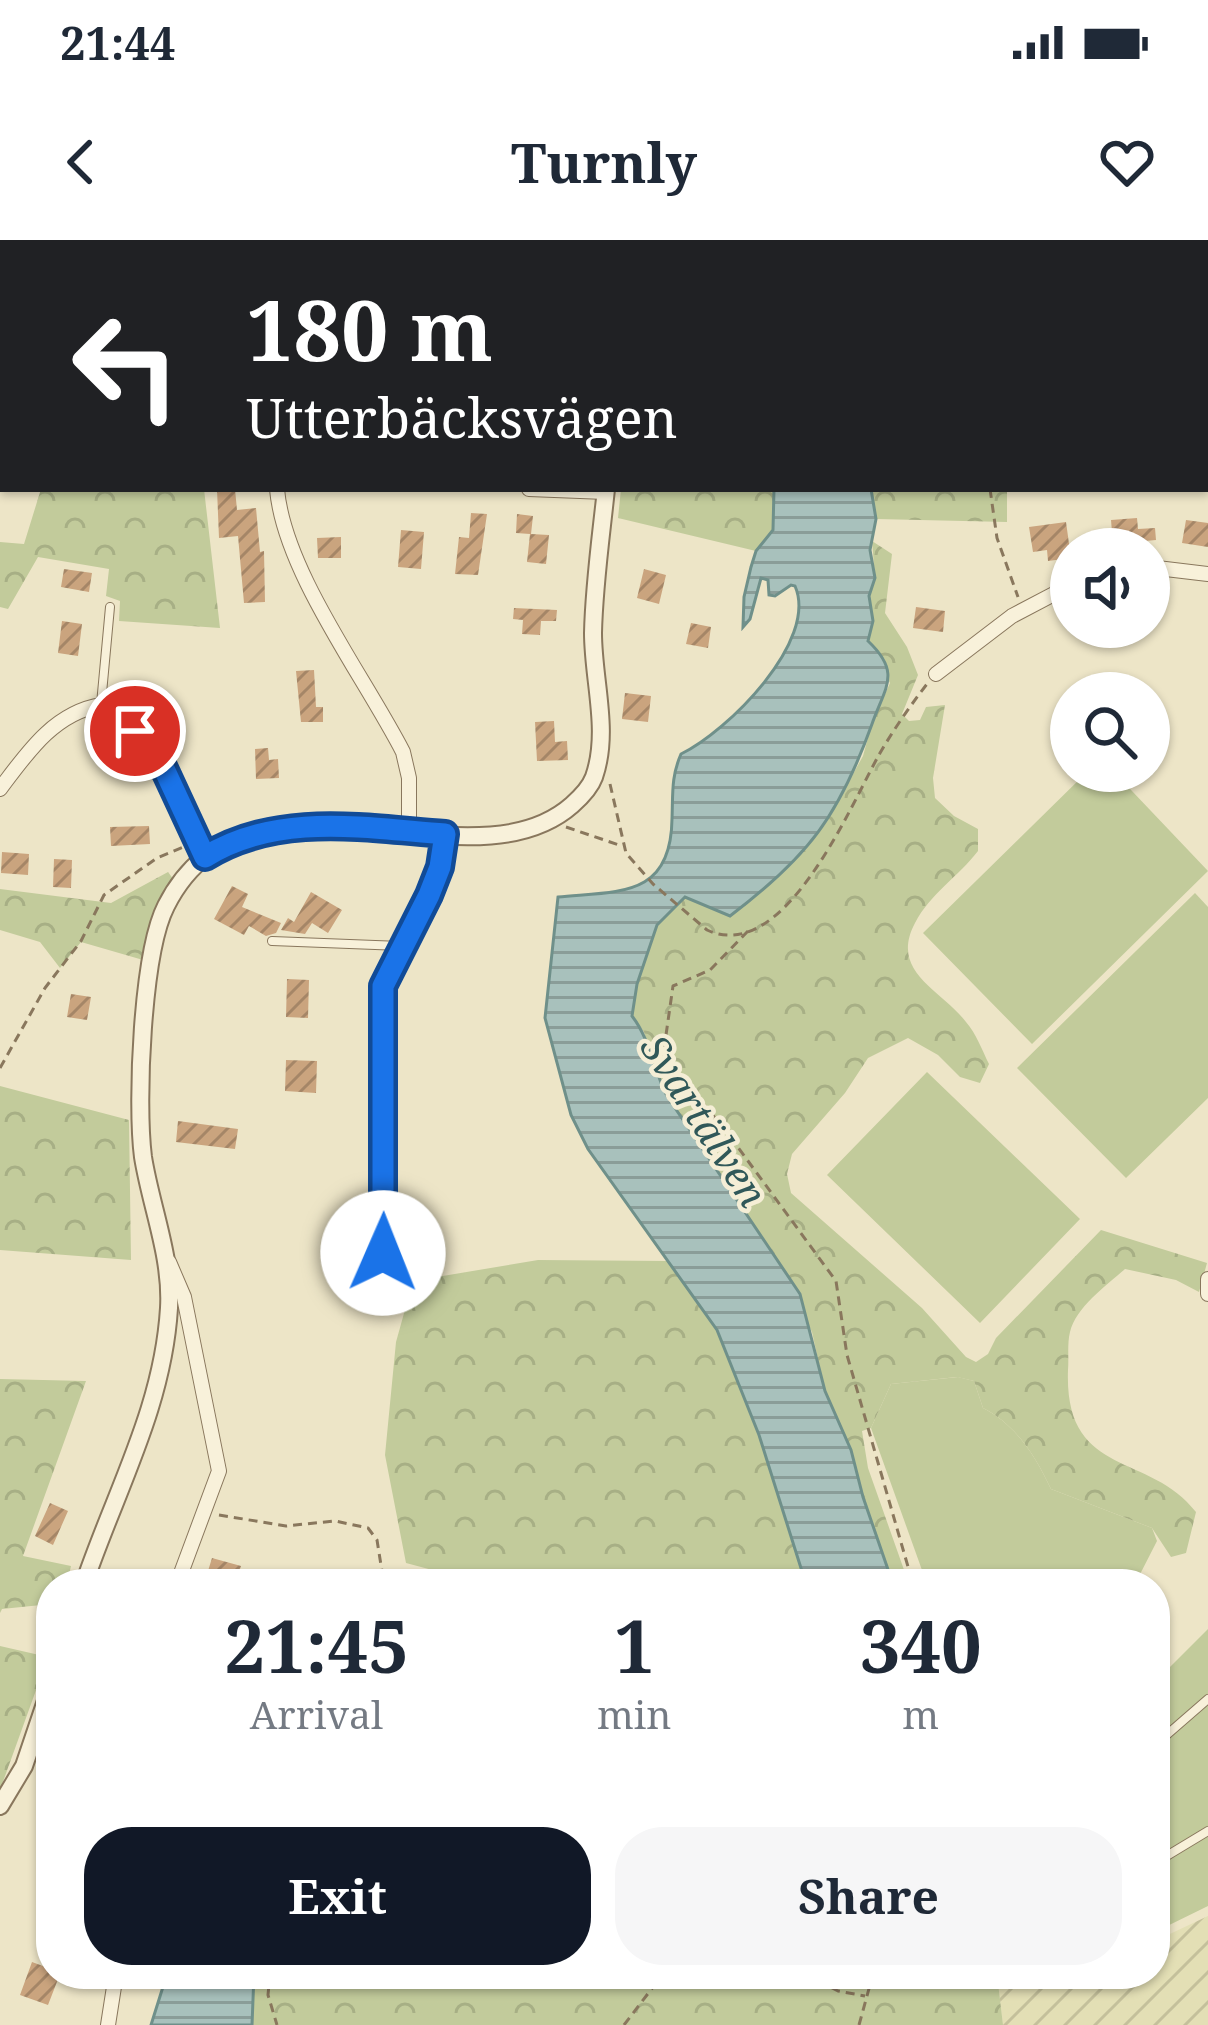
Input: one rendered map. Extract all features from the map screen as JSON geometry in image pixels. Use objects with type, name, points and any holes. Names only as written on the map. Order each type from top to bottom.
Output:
[{"type":"street","points":[[277,492],[279,514],[297,565],[403,752],[409,778],[409,831]]},
{"type":"street","points":[[90,1569],[137,1451],[164,1356],[169,1305],[143,1156],[140,1106],[153,951],[164,909],[202,849],[254,833],[282,828],[518,834],[570,807],[592,783],[601,751],[593,635],[606,492]]},
{"type":"street","points":[[1170,569],[1208,574]]},
{"type":"street","points":[[936,674],[1022,610],[1050,596]]},
{"type":"street","points":[[0,789],[55,724],[100,705],[135,731],[160,760],[202,849]]},
{"type":"street","points":[[383,1253],[383,986],[434,881],[445,834]]},
{"type":"street","points":[[164,1256],[178,1276],[184,1297],[219,1471],[183,1569]]},
{"type":"street","points":[[1208,1280],[1208,1294]]},
{"type":"street","points":[[0,1806],[24,1766],[36,1730]]},
{"type":"street","points":[[107,2025],[113,1989]]},
{"type":"lane","points":[[100,705],[110,607]]},
{"type":"lane","points":[[272,941],[401,946]]},
{"type":"lane","points":[[1170,1732],[1208,1699]]},
{"type":"lane","points":[[1170,1854],[1208,1831]]},
{"type":"path","points":[[990,492],[998,538],[1022,610]]},
{"type":"path","points":[[909,1569],[847,1355],[836,1281],[726,1131],[663,1056],[673,986],[710,970],[748,931],[785,908],[812,875],[893,731],[936,674]]},
{"type":"path","points":[[601,751],[621,845],[638,867],[681,910],[722,936],[748,931]]},
{"type":"path","points":[[547,821],[621,845]]},
{"type":"path","points":[[0,1068],[45,988],[81,941],[104,895],[157,858],[202,849]]},
{"type":"path","points":[[206,1513],[286,1526],[335,1521],[368,1528],[377,1540],[382,1569]]},
{"type":"path","points":[[269,1989],[277,2025]]},
{"type":"path","points":[[624,2025],[652,1989]]},
{"type":"path","points":[[834,1989],[865,1996]]},
{"type":"path","points":[[859,2025],[868,1989]]},
{"type":"shaded area","points":[[1208,1916],[1208,2025],[1003,2025],[999,1989],[1170,1989],[1170,1934]]},
{"type":"green space","points":[[40,492],[204,492],[220,628],[119,621],[120,601],[106,596],[109,569],[38,557],[8,609],[0,607],[0,542],[24,544]]},
{"type":"green space","points":[[621,492],[774,492],[773,530],[756,551],[618,518]]},
{"type":"green space","points":[[872,492],[1007,492],[1007,522],[876,519]]},
{"type":"green space","points":[[872,541],[892,554],[885,613],[918,675],[902,714],[909,721],[920,720],[926,707],[945,705],[933,778],[935,798],[978,829],[978,851],[921,913],[908,954],[921,978],[970,1026],[989,1064],[980,1083],[960,1077],[938,1055],[908,1038],[868,1058],[845,1093],[792,1154],[787,1174],[791,1193],[976,1362],[1101,1230],[1207,1263],[1199,1292],[1176,1280],[1125,1269],[1079,1314],[1069,1341],[1070,1405],[1080,1430],[1094,1447],[1156,1479],[1196,1512],[1186,1553],[1171,1557],[1152,1528],[1051,1489],[1023,1442],[983,1408],[974,1381],[957,1377],[891,1384],[871,1428],[862,1431],[868,1468],[904,1569],[888,1569],[851,1450],[825,1391],[812,1332],[763,1237],[738,1207],[667,1096],[644,1032],[632,1017],[637,984],[657,925],[685,897],[824,826],[863,756],[890,683],[868,641],[873,621],[869,596],[875,578]]},
{"type":"green space","points":[[1067,792],[1133,792],[1208,871],[1032,1044],[923,933]]},
{"type":"green space","points":[[168,872],[177,884],[150,962],[81,942],[60,968],[40,942],[0,930],[0,889],[111,903]]},
{"type":"green space","points":[[1195,893],[1208,907],[1208,1098],[1126,1178],[1017,1068]]},
{"type":"green space","points":[[927,1072],[1080,1219],[980,1323],[827,1175]]},
{"type":"green space","points":[[0,1086],[129,1120],[131,1260],[0,1250]]},
{"type":"green space","points":[[538,1260],[669,1261],[717,1330],[759,1435],[801,1569],[429,1569],[406,1563],[385,1455],[396,1342],[413,1281]]},
{"type":"green space","points":[[958,1377],[974,1381],[983,1408],[1023,1442],[1051,1489],[1152,1528],[1157,1541],[1143,1569],[922,1569],[871,1428],[891,1384]]},
{"type":"green space","points":[[0,1379],[86,1381],[23,1556],[70,1569],[36,1569],[36,1606],[0,1613]]},
{"type":"green space","points":[[1208,1629],[1208,1906],[1170,1925],[1170,1667]]},
{"type":"green space","points":[[0,1646],[36,1654],[36,1690],[0,1790]]},
{"type":"green space","points":[[238,1989],[999,1989],[1003,2025],[251,2025]]},
{"type":"water","points":[[774,492],[872,492],[876,519],[870,550],[875,578],[869,596],[873,621],[868,641],[885,662],[888,681],[847,785],[818,832],[801,854],[730,916],[685,897],[657,925],[637,984],[632,1016],[667,1096],[800,1294],[825,1391],[851,1450],[888,1569],[801,1569],[759,1435],[717,1330],[588,1149],[571,1115],[545,1018],[558,897],[621,891],[652,877],[669,845],[674,778],[681,754],[744,706],[782,658],[799,608],[795,586],[769,595],[768,580],[761,578],[750,619],[743,627],[751,567],[756,551],[773,530]]},
{"type":"water","points":[[162,1989],[253,1989],[252,2025],[151,2025]]},
{"type":"building","points":[[217,492],[235,492],[237,510],[256,508],[260,552],[264,551],[265,602],[244,603],[238,536],[219,538]]},
{"type":"building","points":[[471,513],[487,514],[478,575],[455,574],[459,537],[469,538]]},
{"type":"building","points":[[517,514],[533,516],[531,534],[549,535],[546,564],[527,562],[530,534],[516,533]]},
{"type":"building","points":[[1137,518],[1138,528],[1112,528],[1111,520]]},
{"type":"building","points":[[1186,520],[1208,523],[1208,547],[1182,543]]},
{"type":"building","points":[[1066,522],[1067,528],[1050,528],[1050,561],[1047,550],[1033,552],[1029,527]]},
{"type":"building","points":[[401,530],[424,532],[421,569],[398,567]]},
{"type":"building","points":[[341,537],[341,558],[318,558],[317,538]]},
{"type":"building","points":[[64,569],[92,573],[89,592],[61,587]]},
{"type":"building","points":[[644,569],[666,575],[659,604],[637,598]]},
{"type":"building","points":[[916,607],[945,611],[943,632],[913,628]]},
{"type":"building","points":[[514,608],[557,610],[556,621],[541,621],[540,635],[522,634],[523,620],[513,619]]},
{"type":"building","points":[[62,621],[82,624],[78,656],[58,653]]},
{"type":"building","points":[[691,623],[711,627],[708,648],[686,644]]},
{"type":"building","points":[[314,670],[316,707],[323,707],[323,722],[301,722],[296,671]]},
{"type":"building","points":[[625,693],[651,696],[648,722],[622,719]]},
{"type":"building","points":[[554,721],[555,742],[567,741],[568,760],[537,761],[535,722]]},
{"type":"building","points":[[268,748],[269,760],[278,759],[279,778],[256,779],[255,749]]},
{"type":"building","points":[[149,826],[150,844],[111,846],[110,827]]},
{"type":"building","points":[[2,852],[29,854],[28,875],[1,873]]},
{"type":"building","points":[[54,859],[72,860],[71,888],[53,887]]},
{"type":"building","points":[[232,886],[248,894],[242,907],[281,923],[276,933],[266,936],[249,926],[244,935],[214,919]]},
{"type":"building","points":[[311,892],[342,910],[328,933],[312,923],[305,934],[281,930],[288,918],[294,922]]},
{"type":"building","points":[[287,979],[309,980],[308,1018],[286,1017]]},
{"type":"building","points":[[71,994],[91,997],[87,1020],[67,1017]]},
{"type":"building","points":[[286,1060],[317,1061],[316,1093],[285,1091]]},
{"type":"building","points":[[178,1121],[238,1129],[235,1149],[176,1142]]},
{"type":"building","points":[[50,1503],[68,1511],[53,1545],[35,1536]]},
{"type":"building","points":[[212,1558],[241,1566],[240,1569],[209,1569]]},
{"type":"building","points":[[32,1962],[36,1963],[36,1989],[54,1989],[48,2005],[20,1995]]},
{"type":"route","points":[[135,731],[160,760],[205,857],[254,833],[282,828],[445,834],[429,895],[383,986],[383,1253]]},
{"type":"water label","name":"Svartälven","points":[[705,1120]]}]
